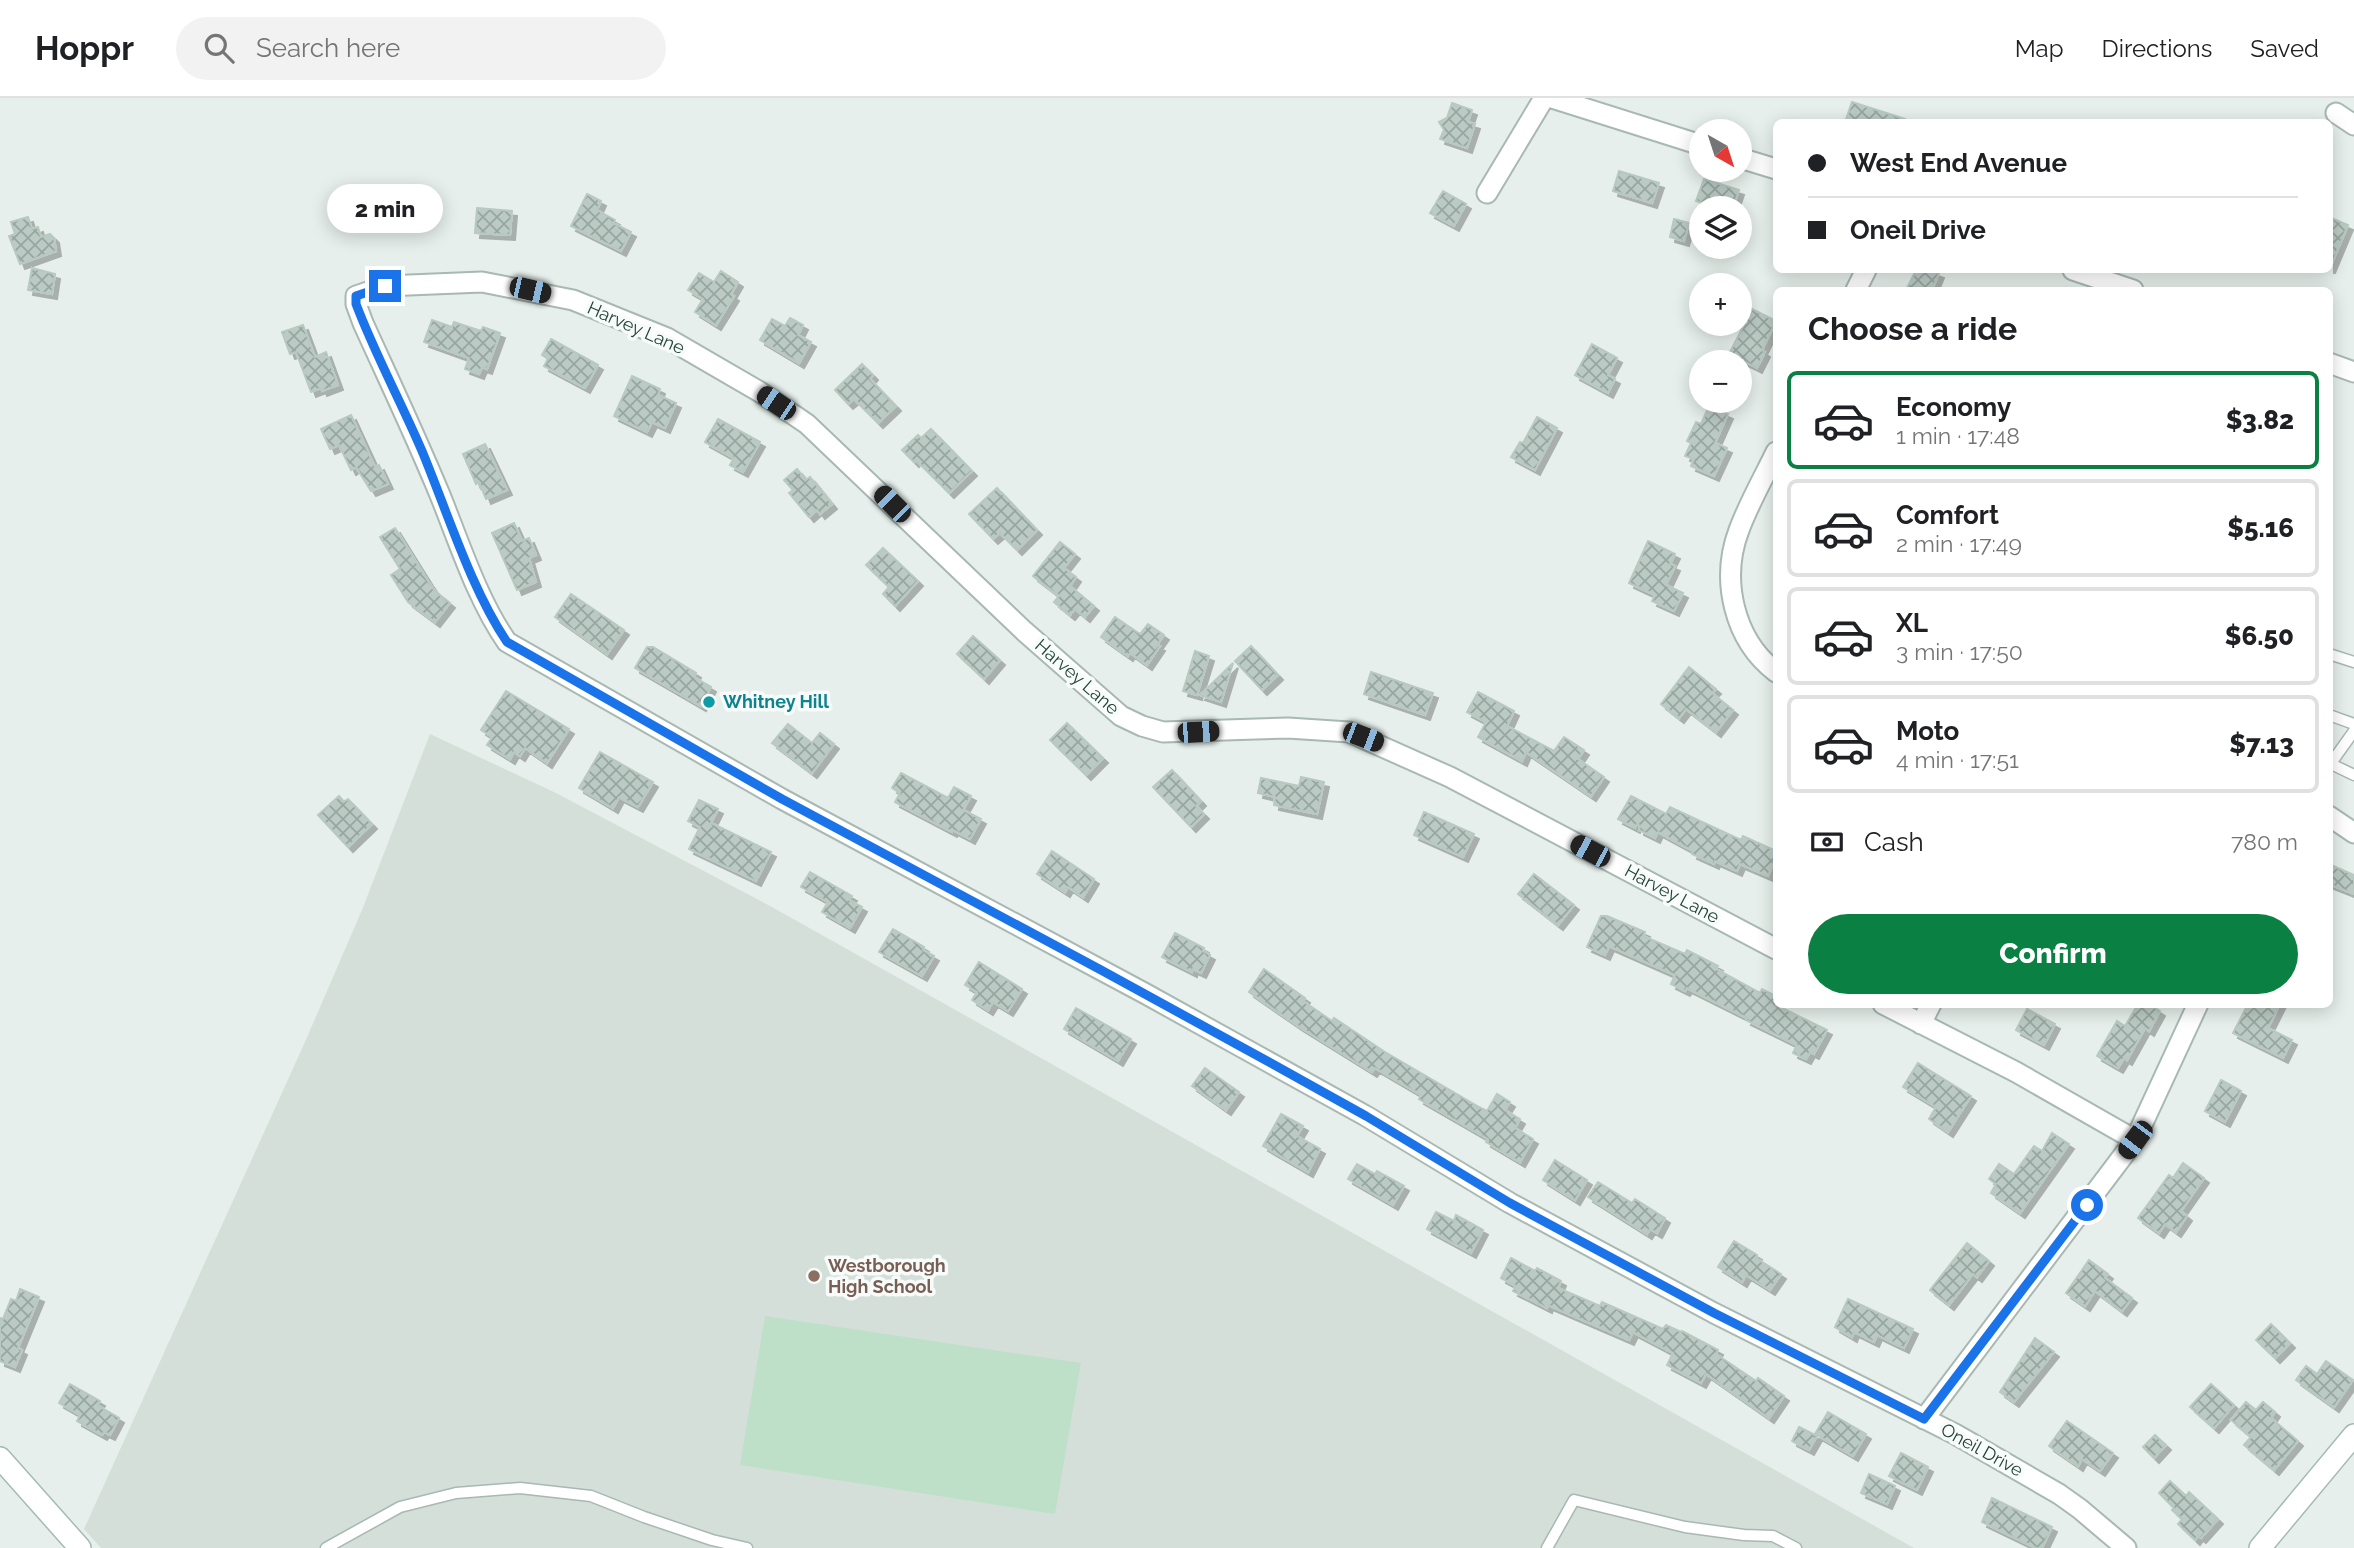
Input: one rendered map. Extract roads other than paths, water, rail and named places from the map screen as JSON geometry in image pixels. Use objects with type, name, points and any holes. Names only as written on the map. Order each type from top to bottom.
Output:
[{"type":"main road","points":[[2260,1548],[2354,1436]]},
{"type":"main road","points":[[0,1458],[80,1548]]},
{"type":"street","points":[[1487,194],[1544,98]]},
{"type":"street","points":[[1552,98],[1689,141]]},
{"type":"street","points":[[2336,113],[2354,125]]},
{"type":"street","points":[[1752,162],[1773,168]]},
{"type":"street","points":[[2082,273],[2124,287]]},
{"type":"street","name":"Oneil Drive","points":[[525,290],[482,282],[437,282],[385,286],[356,296],[363,323],[421,449],[470,569],[499,631],[507,642],[782,799],[1146,994],[1366,1116],[1510,1203],[1714,1313],[1924,1419],[2059,1494],[2091,1517],[2126,1548]]},
{"type":"street","name":"Harvey Lane","points":[[525,290],[573,300],[667,338],[737,378],[807,424],[1024,631],[1121,716],[1164,732],[1289,728],[1349,732],[1450,777],[1773,947]]},
{"type":"street","points":[[2333,364],[2354,372]]},
{"type":"street","points":[[1773,458],[1739,531],[1732,571],[1732,598],[1742,633],[1753,650],[1773,669]]},
{"type":"street","points":[[2333,819],[2354,832]]},
{"type":"street","points":[[1891,1008],[2016,1072],[2135,1140]]},
{"type":"street","points":[[1921,1024],[1929,1008]]},
{"type":"street","points":[[1924,1419],[2135,1140],[2195,1008]]},
{"type":"lane","points":[[2333,655],[2354,662]]},
{"type":"lane","points":[[2333,716],[2354,724]]},
{"type":"lane","points":[[2333,761],[2354,731]]},
{"type":"lane","points":[[2333,766],[2354,775]]},
{"type":"lane","points":[[326,1548],[400,1507],[456,1493],[520,1488],[591,1496],[655,1521],[712,1540],[747,1548]]},
{"type":"lane","points":[[1547,1548],[1574,1500],[1685,1527],[1773,1536],[1796,1548]]},
{"type":"place","name":"Whitney Hill","points":[[709,702]]},
{"type":"place","name":"Westborough High School","points":[[814,1276]]}]
